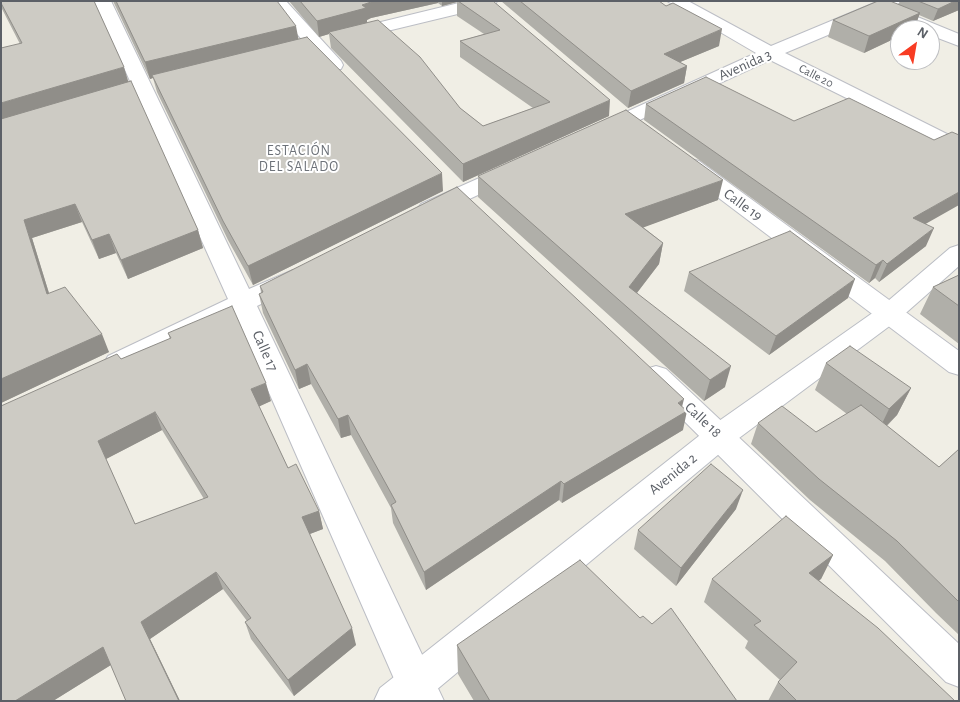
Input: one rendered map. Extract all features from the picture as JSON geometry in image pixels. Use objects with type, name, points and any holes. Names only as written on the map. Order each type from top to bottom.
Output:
[{"type":"street","name":"Calle 17","points":[[102,1],[243,303],[411,695]]},
{"type":"street","points":[[277,1],[304,46],[348,80]]},
{"type":"street","name":"Calle 20","points":[[675,1],[770,53],[959,148]]},
{"type":"street","points":[[880,3],[959,41]]},
{"type":"street","name":"Avenida 3","points":[[583,139],[880,3]]},
{"type":"street","points":[[304,46],[491,5]]},
{"type":"street","name":"Calle 19","points":[[674,154],[959,365]]},
{"type":"street","points":[[408,220],[530,162]]},
{"type":"street","points":[[439,172],[482,214]]},
{"type":"street","name":"Avenida 2","points":[[411,695],[720,436],[890,313],[959,253]]},
{"type":"street","points":[[100,371],[313,268]]},
{"type":"street","name":"Calle 18","points":[[641,362],[720,436],[959,669]]},
{"type":"building","points":[[1,1],[94,1],[124,67],[1,103],[1,48],[22,43]]},
{"type":"building","points":[[116,1],[277,1],[296,26],[145,62]]},
{"type":"building","points":[[300,1],[374,1],[362,5],[366,8],[317,21]]},
{"type":"building","points":[[458,1],[493,1],[610,100],[463,164],[329,32],[378,20],[420,57],[460,108],[483,126],[550,102],[460,41],[500,30]]},
{"type":"building","points":[[520,1],[659,1],[666,6],[673,3],[722,29],[664,54],[687,66],[631,91]]},
{"type":"building","points":[[878,1],[890,1],[920,13],[904,20],[890,20],[890,27],[869,36],[833,20]]},
{"type":"building","points":[[918,1],[955,1],[938,9]]},
{"type":"building","points":[[307,37],[442,173],[248,266],[223,221],[152,75]]},
{"type":"building","points":[[706,77],[794,121],[849,98],[934,140],[952,132],[959,135],[959,192],[913,218],[934,228],[887,264],[883,260],[876,265],[646,104]]},
{"type":"building","points":[[131,81],[198,230],[121,260],[109,234],[92,240],[75,204],[24,220],[47,294],[65,287],[102,334],[1,379],[1,119]]},
{"type":"building","points":[[626,110],[723,180],[625,214],[663,243],[629,287],[731,366],[710,380],[478,176]]},
{"type":"building","points":[[457,187],[684,399],[678,403],[687,411],[564,484],[561,481],[424,572],[391,505],[396,502],[348,415],[338,419],[307,364],[295,370],[259,294],[263,292],[260,286]]},
{"type":"building","points":[[790,231],[855,279],[776,336],[689,272]]},
{"type":"building","points":[[959,275],[959,306],[933,287]]},
{"type":"building","points":[[232,306],[266,383],[251,389],[288,468],[296,464],[319,511],[302,517],[352,628],[288,680],[245,622],[251,618],[216,572],[141,622],[179,701],[126,701],[103,647],[15,701],[1,701],[1,406],[117,354],[121,359],[171,338],[168,333]],"holes":[[[155,412],[208,497],[135,524],[98,441]]]},
{"type":"building","points":[[850,346],[911,388],[889,409],[826,363]]},
{"type":"building","points":[[861,405],[939,467],[959,449],[959,602],[897,541],[819,479],[758,423],[782,406],[816,432]]},
{"type":"building","points":[[711,464],[743,490],[681,568],[638,530]]},
{"type":"building","points":[[786,516],[833,555],[809,573],[878,628],[955,701],[797,701],[778,682],[797,662],[754,625],[761,621],[712,579]]},
{"type":"building","points":[[580,560],[640,618],[643,616],[652,624],[671,608],[737,701],[490,701],[457,645]]},
{"type":"district","name":"ESTACIÓN DEL SALADO","points":[[299,160]]}]
